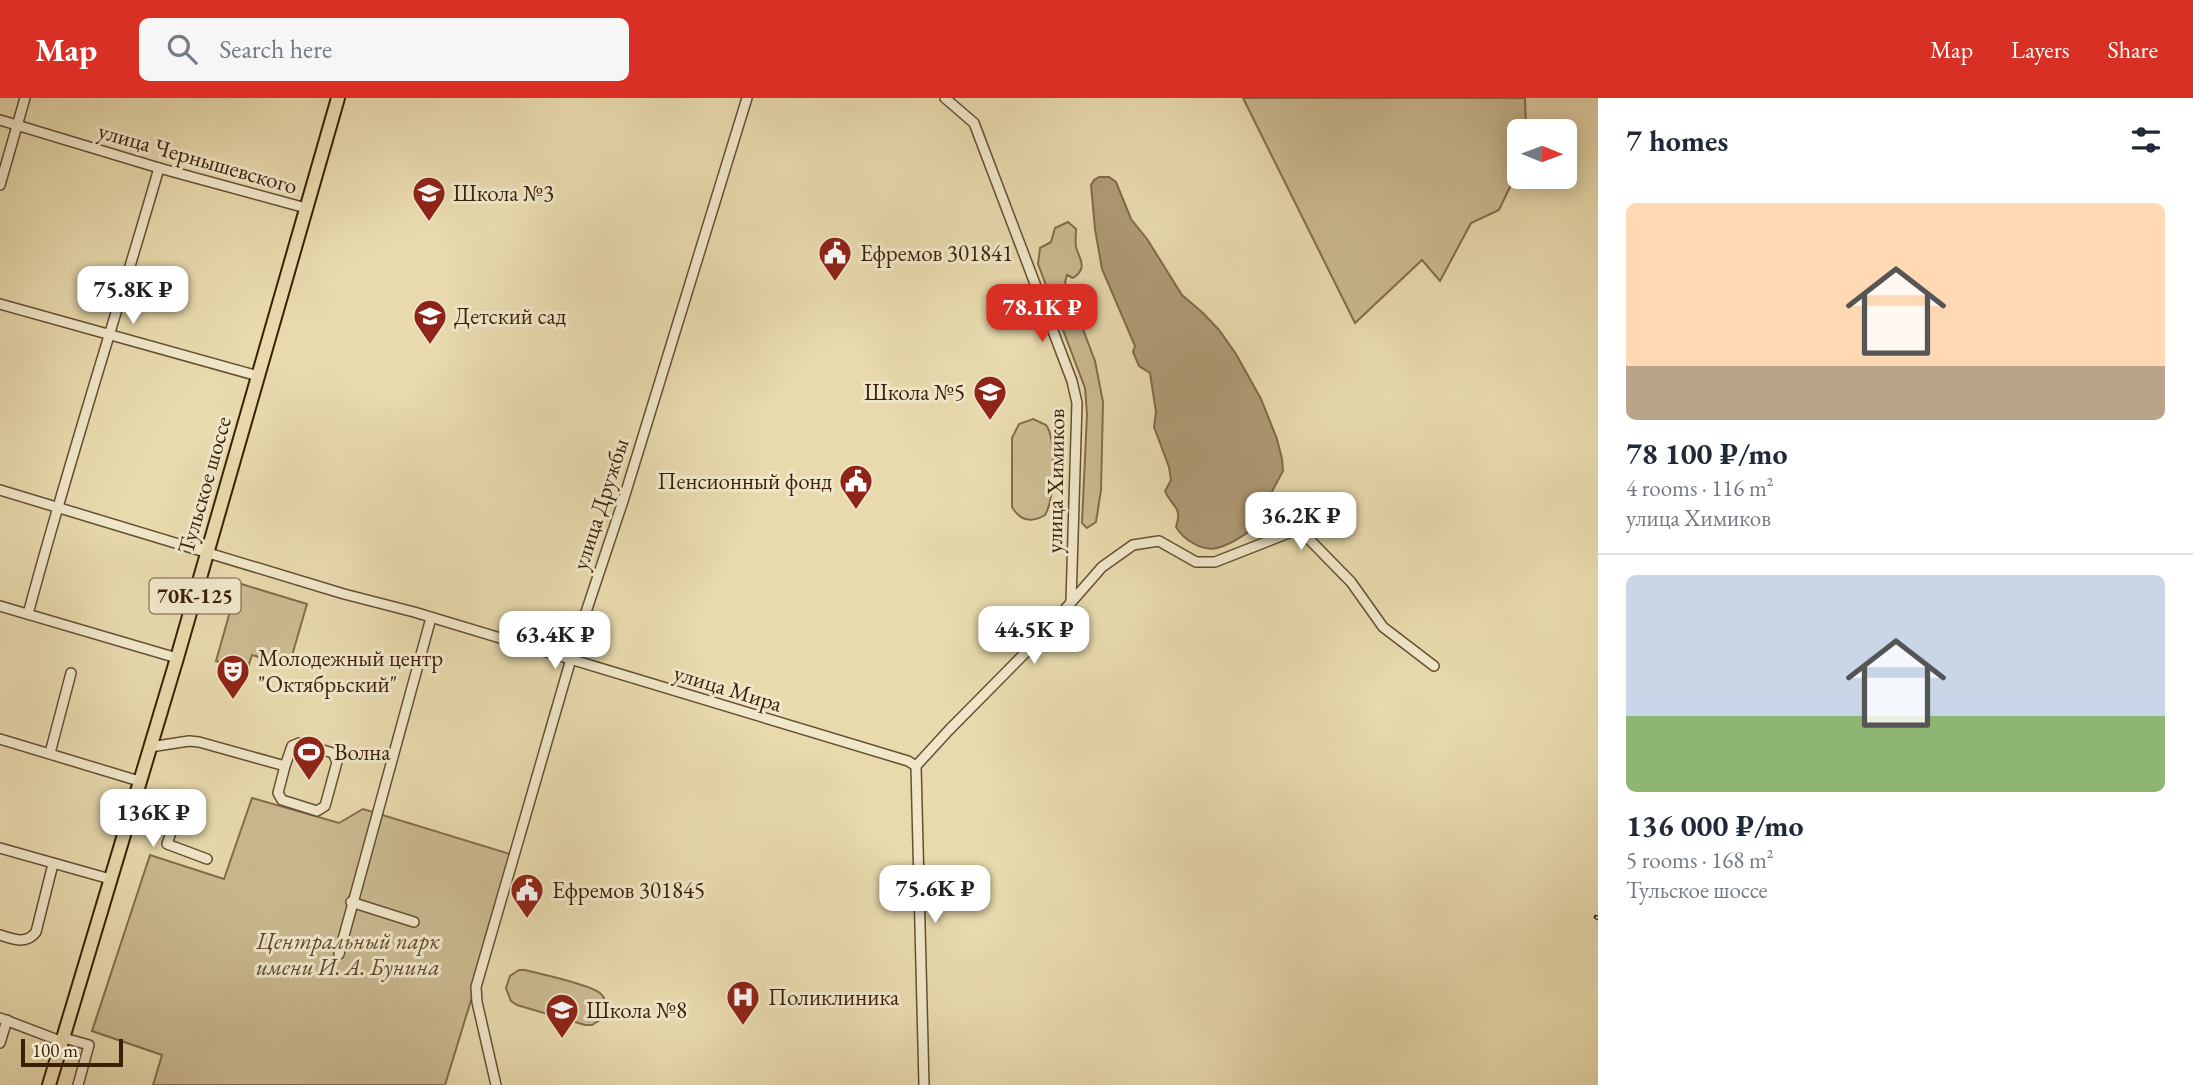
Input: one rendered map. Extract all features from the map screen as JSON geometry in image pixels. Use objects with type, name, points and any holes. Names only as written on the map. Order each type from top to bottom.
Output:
[{"type":"main road","name":"Тульское шоссе","points":[[49,1085],[177,658],[338,98]]},
{"type":"street","points":[[0,185],[25,98]]},
{"type":"street","name":"улица Дружбы","points":[[496,1085],[476,987],[571,661],[747,98]]},
{"type":"street","name":"улица Химиков","points":[[945,98],[974,123],[1072,381],[1077,403],[1071,602]]},
{"type":"street","name":"улица Чернышевского","points":[[0,120],[159,168],[306,208]]},
{"type":"street","points":[[28,614],[159,168]]},
{"type":"street","points":[[0,304],[258,376]]},
{"type":"street","name":"улица Мира","points":[[0,490],[908,761],[916,766]]},
{"type":"street","points":[[924,1085],[916,766],[1039,639],[1102,567],[1133,545],[1158,541],[1196,562],[1214,562],[1299,529],[1351,582],[1383,627],[1434,666]]},
{"type":"street","points":[[0,606],[177,658]]},
{"type":"street","points":[[339,954],[351,902],[432,618]]},
{"type":"street","points":[[50,753],[71,673]]},
{"type":"street","points":[[0,739],[139,781]]},
{"type":"street","points":[[150,747],[199,742],[285,766]]},
{"type":"street","points":[[299,743],[333,753],[337,761],[326,806],[317,811],[282,800],[278,793],[285,766],[292,746],[299,743]]},
{"type":"street","points":[[133,801],[177,815],[167,845],[207,859]]},
{"type":"street","points":[[0,848],[110,879]]},
{"type":"street","points":[[0,935],[15,940],[27,940],[36,932],[53,864]]},
{"type":"street","points":[[351,902],[414,922]]},
{"type":"street","points":[[0,1043],[3,1019],[63,1040],[89,1045],[78,1085]]},
{"type":"green space","points":[[1243,98],[1525,98],[1526,119],[1507,119],[1509,189],[1499,210],[1471,223],[1440,281],[1422,260],[1355,323]]},
{"type":"green space","points":[[1068,222],[1076,229],[1076,247],[1082,267],[1073,278],[1067,275],[1065,282],[1095,361],[1103,402],[1101,490],[1096,522],[1087,528],[1082,523],[1087,414],[1085,388],[1038,264],[1040,248],[1051,242],[1055,228]]},
{"type":"green space","points":[[1033,419],[1046,425],[1050,432],[1053,470],[1051,497],[1045,515],[1031,520],[1023,518],[1012,507],[1012,438],[1019,424]]},
{"type":"green space","points":[[238,583],[307,604],[289,666],[252,655],[247,670],[216,661]]},
{"type":"green space","name":"Центральный парк имени И. А. Бунина","points":[[252,798],[339,823],[363,809],[510,854],[499,909],[445,1085],[153,1085],[162,1055],[92,1031],[150,855],[224,879]]},
{"type":"green space","points":[[519,970],[586,986],[600,993],[606,1002],[603,1018],[592,1025],[585,1025],[517,1005],[511,1001],[506,988],[510,976]]},
{"type":"shaded area","points":[[1099,177],[1109,177],[1116,182],[1131,219],[1147,239],[1182,295],[1219,330],[1236,354],[1261,399],[1277,439],[1283,471],[1270,495],[1274,507],[1249,532],[1217,548],[1194,544],[1176,527],[1177,510],[1165,491],[1171,480],[1169,467],[1154,427],[1156,412],[1150,373],[1139,366],[1133,352],[1135,346],[1102,269],[1091,185]]},
{"type":"place","name":"Школа №3","points":[[429,223]]},
{"type":"place","name":"Ефремов 301841","points":[[835,283]]},
{"type":"place","name":"Детский сад","points":[[430,346]]},
{"type":"place","name":"Школа №5","points":[[990,422]]},
{"type":"place","name":"Пенсионный фонд","points":[[856,511]]},
{"type":"place","name":"Молодежный центр \"Октябрьский\"","points":[[233,701]]},
{"type":"place","name":"Волна","points":[[309,782]]},
{"type":"place","name":"Ефремов 301845","points":[[527,920]]},
{"type":"place","name":"Поликлиника","points":[[743,1027]]},
{"type":"place","name":"Школа №8","points":[[562,1040]]}]
